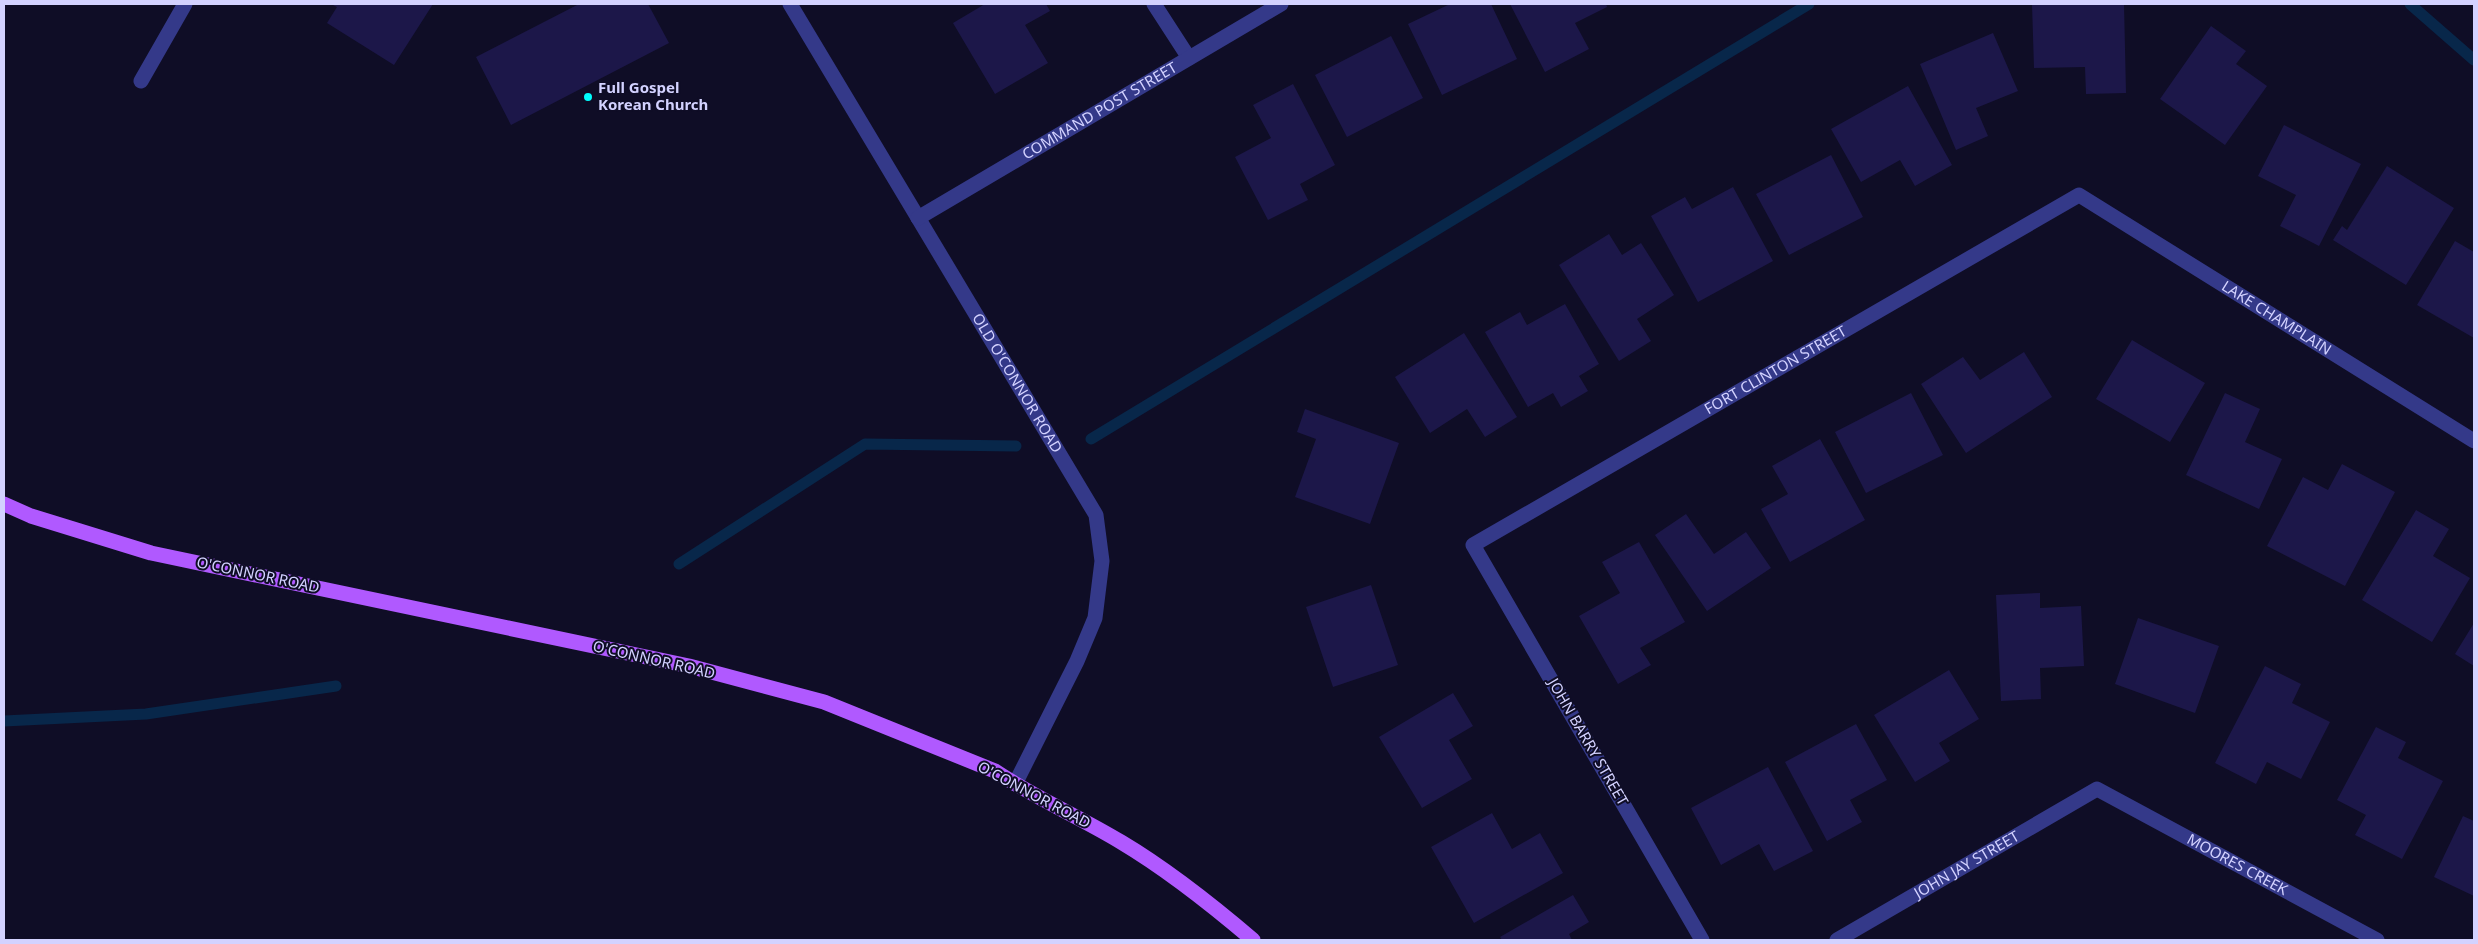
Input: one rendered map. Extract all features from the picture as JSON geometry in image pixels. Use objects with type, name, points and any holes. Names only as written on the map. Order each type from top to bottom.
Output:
[{"type":"main road","name":"O'CONNOR ROAD","points":[[4,504],[30,516],[151,553],[689,666],[824,702],[995,771],[1015,784],[1122,842],[1215,908],[1253,940]]},
{"type":"street","points":[[141,81],[186,4]]},
{"type":"street","name":"OLD O'CONNOR ROAD","points":[[790,4],[1096,515],[1102,561],[1095,618],[1077,661],[1015,784]]},
{"type":"street","points":[[1154,4],[1189,58]]},
{"type":"street","name":"COMMAND POST STREET","points":[[918,218],[1281,4]]},
{"type":"street","name":"LAKE CHAMPLAIN","points":[[2079,195],[2474,441]]},
{"type":"street","name":"FORT CLINTON STREET","points":[[1473,545],[2079,195]]},
{"type":"street","name":"JOHN BARRY STREET","points":[[1473,545],[1702,940]]},
{"type":"street","name":"JOHN JAY STREET","points":[[1837,940],[2098,789]]},
{"type":"street","name":"MOORES CREEK","points":[[2098,789],[2377,940]]},
{"type":"building","points":[[331,4],[433,4],[394,65],[327,23],[337,7]]},
{"type":"building","points":[[579,4],[648,4],[669,43],[511,125],[476,57]]},
{"type":"building","points":[[985,4],[1046,4],[1050,11],[1025,25],[1048,63],[995,94],[953,23]]},
{"type":"building","points":[[1450,4],[1491,4],[1517,59],[1442,95],[1408,24]]},
{"type":"building","points":[[1510,4],[1606,4],[1607,7],[1575,23],[1589,49],[1545,72]]},
{"type":"building","points":[[2032,4],[2124,4],[2126,93],[2086,94],[2085,67],[2034,68]]},
{"type":"building","points":[[2211,26],[2246,51],[2236,64],[2267,86],[2225,145],[2160,99]]},
{"type":"building","points":[[1993,33],[2018,91],[1976,108],[1988,136],[1956,150],[1920,64]]},
{"type":"building","points":[[1391,36],[1423,98],[1347,137],[1315,75]]},
{"type":"building","points":[[1293,84],[1335,165],[1300,184],[1308,200],[1268,220],[1235,157],[1271,138],[1253,105]]},
{"type":"building","points":[[1908,86],[1952,165],[1915,186],[1900,160],[1861,182],[1831,129]]},
{"type":"building","points":[[2284,125],[2361,164],[2319,246],[2280,226],[2296,195],[2258,176]]},
{"type":"building","points":[[1831,155],[1863,217],[1789,255],[1756,194]]},
{"type":"building","points":[[2387,166],[2454,208],[2406,285],[2333,240],[2342,226],[2347,230]]},
{"type":"building","points":[[1733,187],[1773,261],[1698,302],[1651,216],[1685,197],[1692,209]]},
{"type":"building","points":[[1609,234],[1622,255],[1641,243],[1674,295],[1637,319],[1651,341],[1619,361],[1559,265]]},
{"type":"building","points":[[2455,241],[2474,252],[2474,338],[2417,305]]},
{"type":"building","points":[[1565,304],[1599,364],[1579,376],[1588,391],[1561,407],[1553,393],[1528,407],[1485,332],[1520,312],[1527,325]]},
{"type":"building","points":[[1464,333],[1517,417],[1485,437],[1467,409],[1430,433],[1395,377]]},
{"type":"building","points":[[2132,340],[2205,383],[2170,442],[2096,399]]},
{"type":"building","points":[[2024,352],[2052,397],[1966,453],[1921,384],[1963,357],[1980,380]]},
{"type":"building","points":[[1911,393],[1943,455],[1866,493],[1835,432]]},
{"type":"building","points":[[2225,393],[2260,409],[2245,442],[2282,459],[2259,509],[2186,475]]},
{"type":"building","points":[[1305,409],[1399,443],[1370,524],[1295,497],[1316,439],[1297,432]]},
{"type":"building","points":[[1820,439],[1865,520],[1790,562],[1761,509],[1788,494],[1772,466]]},
{"type":"building","points":[[2342,464],[2395,492],[2345,586],[2267,546],[2303,477],[2328,490]]},
{"type":"building","points":[[2416,510],[2449,529],[2433,556],[2470,578],[2432,642],[2362,600]]},
{"type":"building","points":[[1686,514],[1714,554],[1746,532],[1771,568],[1707,611],[1655,535]]},
{"type":"building","points":[[1639,542],[1685,622],[1640,648],[1651,665],[1618,684],[1579,616],[1620,593],[1602,562]]},
{"type":"building","points":[[1371,585],[1398,665],[1333,687],[1306,607]]},
{"type":"building","points":[[2040,593],[2040,608],[2081,606],[2084,666],[2040,668],[2041,699],[2001,701],[1996,595]]},
{"type":"building","points":[[2138,618],[2219,646],[2195,713],[2115,684]]},
{"type":"building","points":[[2474,623],[2474,666],[2455,654]]},
{"type":"building","points":[[2265,666],[2301,684],[2292,703],[2330,722],[2301,779],[2267,762],[2256,784],[2215,763]]},
{"type":"building","points":[[1949,670],[1979,719],[1939,743],[1950,761],[1915,782],[1874,715]]},
{"type":"building","points":[[1453,693],[1473,726],[1449,740],[1472,779],[1422,808],[1379,737]]},
{"type":"building","points":[[1856,724],[1887,780],[1850,800],[1862,822],[1827,841],[1785,762]]},
{"type":"building","points":[[2376,727],[2406,742],[2398,758],[2443,781],[2402,859],[2355,835],[2366,815],[2337,800]]},
{"type":"building","points":[[1768,767],[1813,851],[1774,871],[1759,844],[1721,865],[1691,808]]},
{"type":"building","points":[[1492,813],[1512,849],[1540,833],[1563,873],[1474,923],[1431,847]]},
{"type":"building","points":[[2463,816],[2474,821],[2474,896],[2434,877]]},
{"type":"building","points":[[1573,895],[1589,922],[1569,934],[1572,940],[1502,940],[1500,937]]},
{"type":"waterway","points":[[1091,439],[1809,4]]},
{"type":"waterway","points":[[2410,4],[2474,60]]},
{"type":"waterway","points":[[679,564],[865,444],[1016,446]]},
{"type":"waterway","points":[[4,721],[146,714],[336,686]]},
{"type":"place","name":"Full Gospel Korean Church","points":[[588,97]]}]
